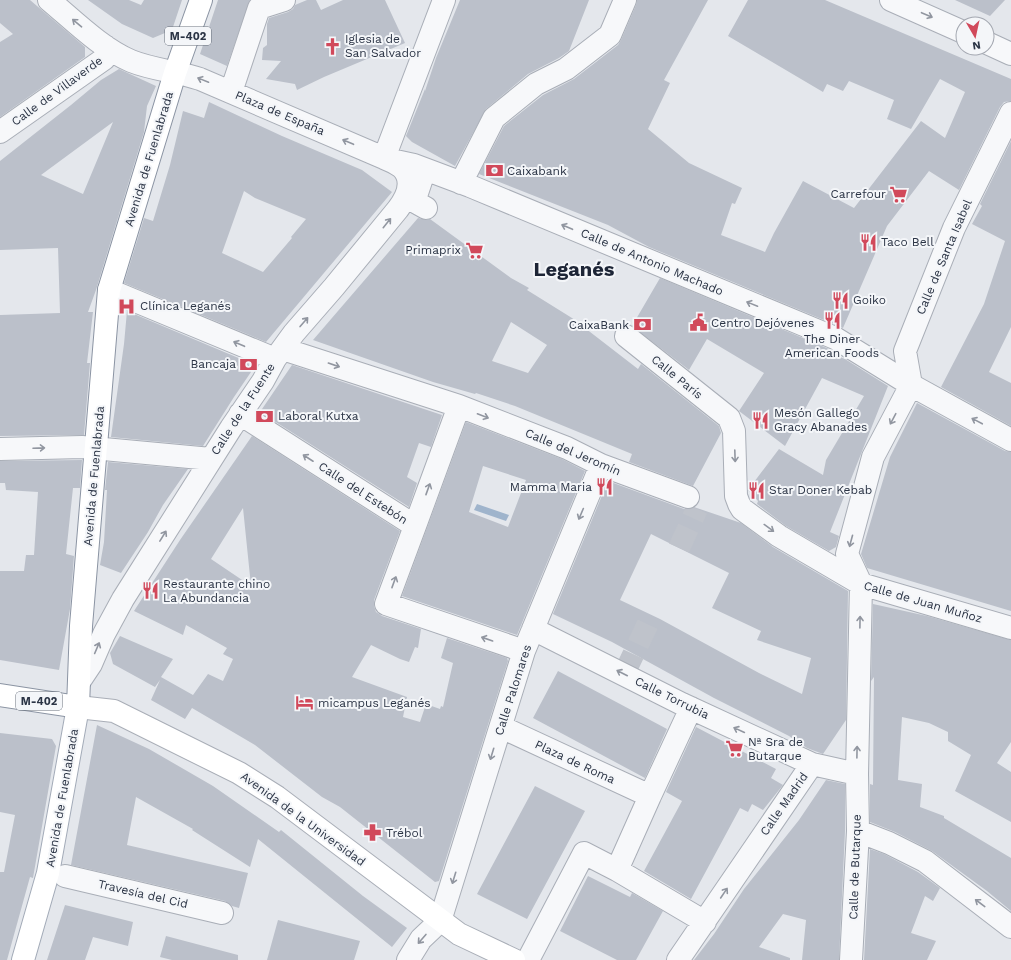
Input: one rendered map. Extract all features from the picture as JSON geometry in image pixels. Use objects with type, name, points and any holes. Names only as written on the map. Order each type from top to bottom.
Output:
[{"type":"main road","name":"Avenida de Fuenlabrada","points":[[23,960],[48,873],[78,707],[81,626],[109,290],[175,73],[201,0]]},
{"type":"main road","name":"M-402","points":[[0,694],[78,707]]},
{"type":"main road","name":"Avenida de la Universidad","points":[[78,707],[114,711],[239,773],[277,797],[459,934],[514,960]]},
{"type":"street","name":"Plaza de España","points":[[49,0],[105,46],[131,61],[155,69],[192,76],[384,158]]},
{"type":"street","points":[[231,92],[259,8],[284,0]]},
{"type":"street","points":[[384,158],[444,0]]},
{"type":"street","points":[[461,182],[494,118],[536,84],[566,69],[610,35],[625,0]]},
{"type":"street","points":[[891,0],[955,28]]},
{"type":"street","name":"Calle de Villaverde","points":[[0,132],[104,59],[106,54],[105,46]]},
{"type":"street","points":[[995,47],[1011,54]]},
{"type":"street","name":"Calle de Santa Isabel","points":[[911,384],[905,350],[954,228],[1011,113]]},
{"type":"street","name":"Calle de Antonio Machado","points":[[384,158],[414,165],[461,182],[835,338],[911,384],[1011,440]]},
{"type":"street","name":"Calle de la Fuente","points":[[79,682],[91,664],[104,634],[124,599],[211,459],[263,381],[279,354],[294,334],[376,237],[405,199],[408,190],[408,179],[406,174],[402,167],[384,158]]},
{"type":"street","points":[[425,169],[414,199],[417,203],[426,208]]},
{"type":"street","name":"Calle del Jeromín","points":[[109,290],[279,354],[459,406],[567,448],[601,465],[688,497]]},
{"type":"street","name":"Calle París","points":[[626,336],[729,418],[734,431],[736,496],[739,504]]},
{"type":"street","points":[[857,774],[861,584],[847,554],[872,457],[911,384]]},
{"type":"street","points":[[415,526],[459,406]]},
{"type":"street","name":"Calle del Estebón","points":[[240,414],[415,526],[386,604],[524,651]]},
{"type":"street","points":[[0,449],[72,447],[96,448],[211,459]]},
{"type":"street","name":"Calle Palomares","points":[[440,921],[524,651],[601,465]]},
{"type":"street","name":"Calle de Juan Muñoz","points":[[739,504],[742,509],[779,536],[861,584],[1011,628]]},
{"type":"street","name":"Calle Torrubia","points":[[533,628],[692,708],[812,764]]},
{"type":"street","points":[[617,870],[692,708]]},
{"type":"street","name":"Plaza de Roma","points":[[501,727],[650,796]]},
{"type":"street","name":"Calle Madrid","points":[[678,960],[812,764],[857,774]]},
{"type":"street","name":"Calle de Butarque","points":[[851,960],[858,831],[857,774]]},
{"type":"street","points":[[858,831],[890,843],[926,862],[1011,927]]},
{"type":"street","points":[[528,960],[584,853],[617,870],[704,922]]},
{"type":"street","name":"Travesía del Cid","points":[[65,876],[222,913]]},
{"type":"street","points":[[408,960],[421,939],[440,921]]},
{"type":"water","points":[[477,504],[509,515],[506,521],[474,510]]},
{"type":"building","points":[[0,0],[30,0],[85,47],[85,57],[0,117],[0,42],[13,34],[0,23]]},
{"type":"building","points":[[88,0],[129,0],[141,5],[144,0],[182,0],[172,30],[153,38],[122,24]]},
{"type":"building","points":[[218,0],[250,0],[227,66],[200,54]]},
{"type":"building","name":"Iglesia de San Salvador","points":[[307,0],[316,0],[321,10],[343,0],[385,0],[405,43],[297,90],[295,84],[266,79],[281,61],[262,60],[263,48],[267,45],[267,24],[269,18],[288,12],[293,9],[295,5]]},
{"type":"building","points":[[460,0],[589,0],[569,51],[559,58],[528,74],[486,109],[455,166],[412,142],[406,136]]},
{"type":"building","points":[[637,0],[708,0],[664,80],[670,83],[648,129],[689,163],[742,188],[735,204],[732,203],[721,235],[765,252],[803,181],[854,208],[921,121],[945,138],[965,92],[940,79],[911,129],[887,119],[894,100],[849,81],[843,91],[827,84],[823,92],[728,36],[748,0],[825,0],[1011,79],[1011,101],[1004,102],[1000,107],[959,190],[929,171],[887,226],[843,328],[649,247],[608,225],[479,174],[504,126],[543,95],[574,79],[618,45]]},
{"type":"building","points":[[955,0],[1005,0],[990,16]]},
{"type":"building","points":[[119,69],[156,86],[147,106],[144,132],[88,312],[93,312],[87,363],[90,363],[84,435],[0,436],[0,315],[60,313],[58,248],[0,250],[0,161],[101,80]],"holes":[[[113,122],[83,194],[41,175]]]},
{"type":"building","points":[[209,102],[282,136],[362,170],[392,192],[266,342],[124,283],[144,218],[153,221],[170,165],[183,111],[204,118]],"holes":[[[244,191],[255,198],[306,219],[263,272],[222,253]]]},
{"type":"building","points":[[1011,141],[1011,327],[989,372],[1011,383],[1011,426],[941,387],[984,304],[1005,241],[972,224],[982,206],[980,204]]},
{"type":"building","points":[[418,218],[426,220],[430,219],[511,278],[529,288],[527,290],[572,318],[638,369],[641,364],[719,426],[721,433],[693,486],[629,462],[632,454],[515,406],[476,393],[475,394],[433,382],[313,340]],"holes":[[[511,322],[547,345],[528,373],[492,361]]]},
{"type":"building","points":[[660,278],[829,349],[833,351],[832,354],[845,359],[888,386],[830,532],[839,536],[836,547],[829,551],[786,526],[757,504],[758,501],[748,490],[779,449],[823,475],[826,460],[864,396],[822,378],[785,446],[739,411],[764,373],[707,339],[689,370],[632,326]]},
{"type":"building","points":[[127,311],[248,362],[251,372],[203,446],[111,437]]},
{"type":"building","points":[[292,365],[442,415],[431,447],[419,443],[407,477],[417,483],[409,507],[260,412]]},
{"type":"building","points":[[917,403],[1005,451],[1011,452],[1011,611],[867,568],[861,554],[890,457]]},
{"type":"building","points":[[466,422],[562,459],[585,471],[517,635],[402,596]],"holes":[[[483,466],[526,480],[508,527],[469,512]]]},
{"type":"building","points":[[252,436],[400,531],[374,600],[374,606],[376,612],[382,616],[421,629],[418,648],[415,647],[409,662],[371,645],[352,677],[407,697],[403,717],[420,722],[426,704],[440,709],[441,706],[443,707],[453,663],[441,658],[447,638],[507,658],[508,661],[439,881],[435,882],[340,807],[322,797],[255,745],[192,708],[185,719],[151,700],[160,680],[155,687],[113,664],[110,653],[120,636],[173,659],[161,677],[193,695],[208,674],[223,681],[233,659],[223,654],[227,648],[186,625],[183,635],[134,611],[180,540]],"holes":[[[243,508],[251,586],[211,559]]]},
{"type":"building","points":[[82,460],[80,488],[73,488],[66,554],[74,556],[70,609],[59,670],[0,660],[0,571],[24,571],[26,555],[34,555],[38,492],[6,490],[5,483],[0,483],[0,461]]},
{"type":"building","points":[[108,462],[188,469],[163,505],[148,532],[121,573],[100,565],[104,542],[107,490],[105,490]]},
{"type":"building","points":[[608,481],[684,509],[694,507],[741,523],[773,547],[848,591],[846,720],[823,754],[807,748],[789,736],[714,698],[612,642],[553,614]],"holes":[[[651,534],[729,573],[712,608],[761,631],[757,640],[811,658],[802,694],[759,673],[660,619],[620,600]]]},
{"type":"building","points":[[873,604],[927,616],[1011,640],[1011,742],[997,763],[1011,772],[1011,822],[955,791],[971,755],[948,741],[948,732],[929,723],[902,717],[898,780],[922,784],[920,807],[944,816],[944,818],[1011,858],[1011,911],[987,891],[932,851],[895,832],[870,822],[870,784],[873,785],[874,677],[871,681]]},
{"type":"building","points":[[558,671],[667,729],[645,778],[533,718]]},
{"type":"building","points":[[97,725],[149,749],[213,786],[279,832],[281,830],[363,896],[407,928],[392,947],[258,839],[250,867],[192,830],[193,829],[136,797],[127,845],[248,873],[239,908],[232,906],[225,901],[71,865]]},
{"type":"building","points":[[696,727],[776,769],[771,778],[783,785],[763,810],[752,804],[748,812],[740,808],[691,899],[644,871],[682,801],[666,792]]},
{"type":"building","points":[[0,733],[52,739],[56,746],[33,878],[30,877],[7,960],[0,960],[0,872],[4,872],[15,815],[0,812]]},
{"type":"building","points":[[826,780],[845,784],[845,831],[839,960],[802,960],[806,920],[783,914],[759,947],[790,958],[790,960],[694,960],[714,934],[744,889],[799,820]]},
{"type":"building","points":[[535,786],[585,811],[527,919],[477,894]]},
{"type":"building","points":[[870,849],[884,854],[918,872],[940,888],[933,901],[925,896],[911,933],[936,941],[927,960],[864,960]]},
{"type":"building","points":[[588,876],[630,897],[632,893],[663,911],[636,960],[617,960],[560,931]]},
{"type":"building","points":[[65,905],[133,922],[128,946],[93,937],[85,960],[47,960]]},
{"type":"building","points":[[278,920],[360,941],[354,960],[267,960]]},
{"type":"building","points":[[166,936],[238,955],[238,960],[172,960],[160,957]]},
{"type":"tunnel","points":[[679,548],[697,509]]},
{"type":"tunnel","points":[[624,674],[652,615]]},
{"type":"place","name":"Iglesia de San Salvador","points":[[332,46]]},
{"type":"place","name":"Caixabank","points":[[494,171]]},
{"type":"place","name":"Carrefour","points":[[899,194]]},
{"type":"place","name":"Taco Bell","points":[[868,242]]},
{"type":"place","name":"Primaprix","points":[[474,250]]},
{"type":"place","name":"Goiko","points":[[840,300]]},
{"type":"place","name":"Clínica Leganés","points":[[127,306]]},
{"type":"place","name":"The Diner American Foods","points":[[832,320]]},
{"type":"place","name":"Centro Dejóvenes","points":[[698,323]]},
{"type":"place","name":"CaixaBank","points":[[642,325]]},
{"type":"place","name":"Bancaja","points":[[249,364]]},
{"type":"place","name":"Laboral Kutxa","points":[[265,416]]},
{"type":"place","name":"Mesón Gallego Gracy Abanades","points":[[761,420]]},
{"type":"place","name":"Mamma Maria","points":[[605,487]]},
{"type":"place","name":"Star Doner Kebab","points":[[756,490]]},
{"type":"place","name":"Restaurante chino La Abundancia","points":[[150,591]]},
{"type":"place","name":"micampus Leganés","points":[[305,703]]},
{"type":"place","name":"Nª Sra de Butarque","points":[[735,749]]},
{"type":"place","name":"Trébol","points":[[373,833]]},
{"type":"district","name":"Leganés","points":[[574,269]]}]
